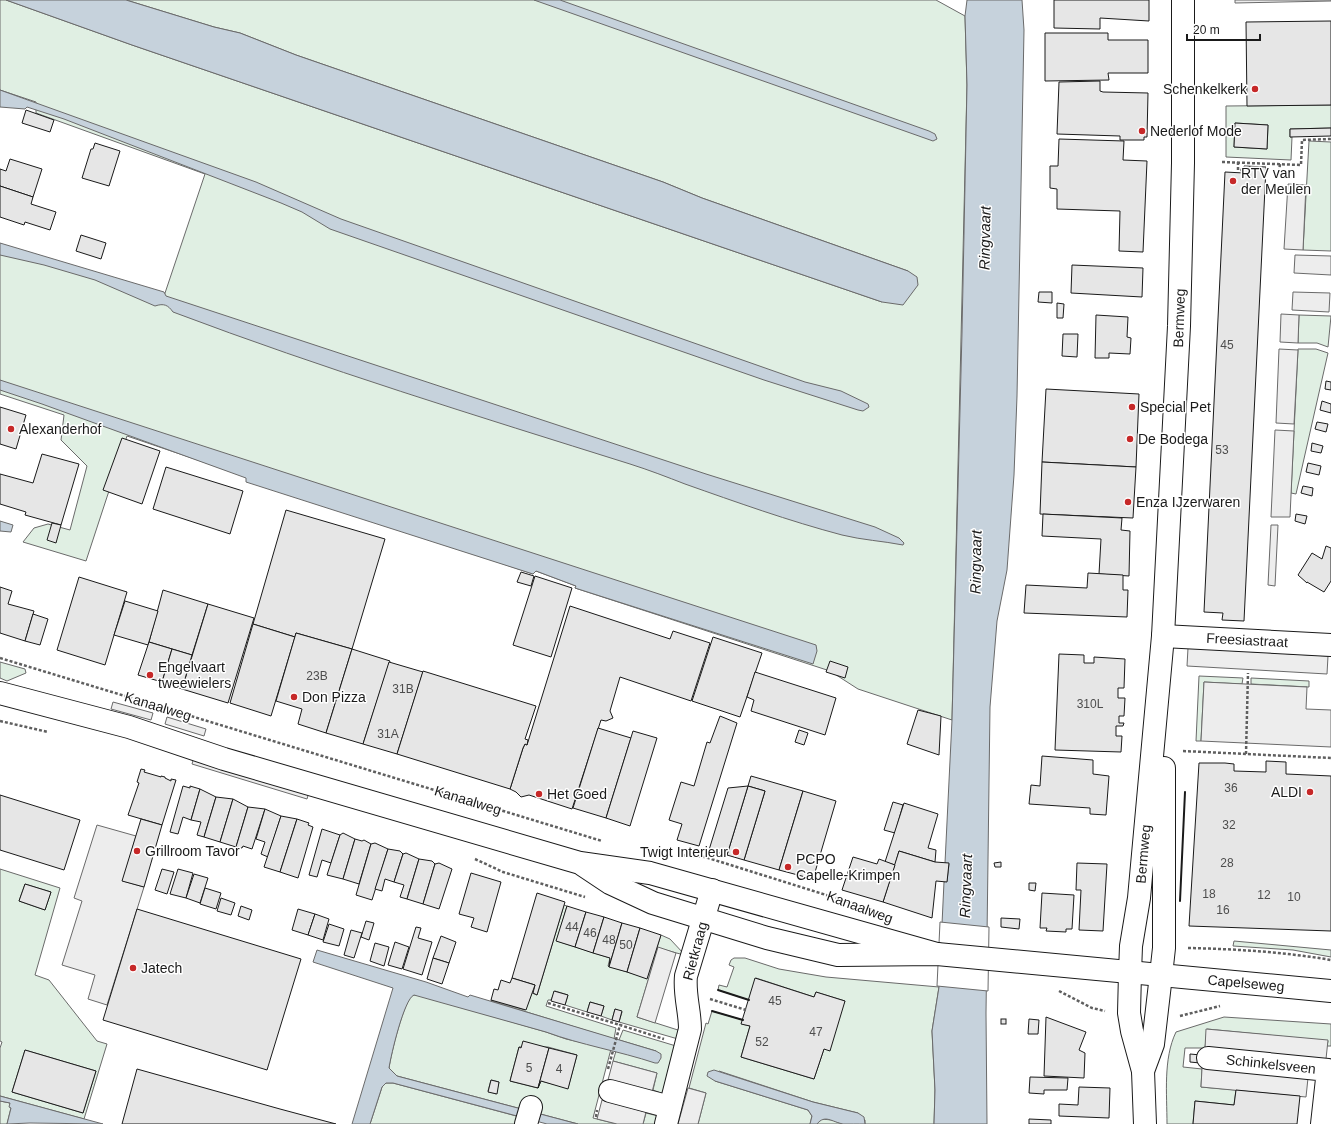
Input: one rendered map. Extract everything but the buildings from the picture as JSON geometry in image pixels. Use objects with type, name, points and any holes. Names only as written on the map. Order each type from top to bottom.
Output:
[{"type":"street","name":"Bermweg","points":[[1145,1124],[1143,1071],[1129,1013],[1130,973],[1131,946],[1139,898],[1163,636],[1179,326],[1183,164],[1183,0]]},
{"type":"street","name":"Bermweg","points":[[1143,1071],[1153,1044],[1164,948],[1163,636]]},
{"type":"street","name":"Freesiastraat","points":[[1163,636],[1331,645]]},
{"type":"street","name":"Kanaalweg","points":[[0,693],[129,727],[224,759],[580,863],[650,873],[937,954]]},
{"type":"street","name":"Kanaalweg","points":[[580,863],[610,882],[652,903],[767,938],[838,955],[937,954],[1161,975]]},
{"type":"street","name":"Rietkraag","points":[[610,1092],[668,1115],[686,1045],[690,1023],[686,992],[686,976],[712,890]]},
{"type":"street","name":"Capelseweg","points":[[1161,975],[1331,991]]},
{"type":"street","name":"Schinkelsveen","points":[[1208,1058],[1328,1070],[1322,1124]]},
{"type":"path","points":[[1222,89],[1247,89]]},
{"type":"path","points":[[1222,162],[1300,165],[1302,140],[1331,139]]},
{"type":"path","points":[[1238,162],[1238,170],[1244,170]]},
{"type":"path","points":[[1280,164],[1280,172]]},
{"type":"path","name":"Kanaalweg","points":[[0,658],[606,842]]},
{"type":"path","points":[[1246,754],[1248,673]]},
{"type":"path","points":[[0,721],[51,733]]},
{"type":"path","points":[[1183,751],[1331,758]]},
{"type":"path","name":"Kanaalweg","points":[[670,854],[689,855],[713,859],[881,913]]},
{"type":"path","points":[[474,858],[503,872],[586,897]]},
{"type":"path","points":[[1164,948],[1229,949],[1309,956],[1331,960]]},
{"type":"path","points":[[1053,990],[1060,991],[1092,1008],[1129,1013]]},
{"type":"path","points":[[686,992],[746,1010]]},
{"type":"path","points":[[548,1003],[686,1045]]},
{"type":"path","name":"Capelseweg","points":[[1157,1014],[1180,1016],[1215,1006]]},
{"type":"path","points":[[612,1054],[620,1025]]},
{"type":"green space","points":[[0,0],[6,0],[132,45],[882,302],[908,271],[702,198],[663,182],[296,55],[240,33],[214,27],[126,0],[936,0],[965,16],[967,85],[952,720],[858,689],[830,671],[575,588],[576,586],[536,571],[533,574],[127,436],[86,561],[23,542],[34,528],[48,524],[70,530],[87,466],[61,440],[64,415],[0,394],[0,250],[163,299],[205,174],[36,113],[36,102],[0,90]]},
{"type":"green space","points":[[1331,105],[1331,128],[1290,129],[1290,137],[1292,137],[1291,160],[1226,157],[1226,106]],"holes":[[[1235,123],[1268,125],[1267,149],[1234,147]]]},
{"type":"green space","points":[[1309,141],[1331,142],[1331,251],[1303,250]]},
{"type":"green space","points":[[1299,315],[1331,316],[1328,347],[1317,343],[1298,343]]},
{"type":"green space","points":[[1298,349],[1316,349],[1328,353],[1296,494],[1291,493]]},
{"type":"green space","points":[[0,662],[25,669],[26,673],[7,681],[0,678]]},
{"type":"green space","points":[[1199,676],[1243,678],[1242,684],[1204,682],[1201,741],[1196,741]]},
{"type":"green space","points":[[1251,678],[1309,681],[1309,687],[1251,684]]},
{"type":"green space","points":[[0,869],[60,888],[35,975],[49,980],[97,1041],[107,1044],[84,1119],[0,1096],[0,1048],[2,1042],[0,1041]],"holes":[[[25,884],[51,892],[45,910],[19,901]],[[25,1050],[96,1071],[83,1113],[12,1092]]]},
{"type":"green space","points":[[564,905],[567,906],[557,941],[610,958],[608,966],[647,978],[661,935],[670,939],[684,954],[658,948],[637,1017],[681,1031],[678,1039],[619,1022],[622,1012],[615,1009],[612,1020],[601,1016],[604,1006],[590,1002],[587,1012],[565,1005],[568,995],[555,991],[551,1000],[548,1000],[546,1006],[616,1028],[614,1039],[491,1001],[525,1010],[532,993],[537,995]]},
{"type":"green space","points":[[1234,941],[1331,950],[1331,957],[1293,950],[1233,946]]},
{"type":"green space","points":[[734,958],[745,958],[779,969],[826,977],[939,987],[932,1031],[935,1090],[934,1124],[865,1124],[865,1120],[858,1113],[813,1102],[719,1071],[715,1081],[808,1110],[812,1116],[810,1124],[698,1124],[706,1093],[689,1088],[706,1023],[708,1024],[712,1011],[743,1020],[742,1024],[750,1026],[741,1057],[814,1079],[824,1049],[845,1001],[816,992],[814,997],[756,978],[749,1000],[718,990],[719,985],[727,987],[734,967],[729,965],[731,960]]},
{"type":"green space","points":[[412,995],[420,995],[566,1039],[611,1049],[593,1118],[617,1124],[578,1124],[397,1076],[389,1068],[398,1030]],"holes":[[[519,1047],[548,1047],[577,1055],[568,1088],[541,1081],[538,1088],[510,1081]],[[491,1080],[499,1082],[496,1094],[488,1091]]]},
{"type":"green space","points":[[1224,1017],[1331,1024],[1331,1046],[1327,1046],[1328,1041],[1207,1029],[1205,1048],[1185,1048],[1183,1067],[1202,1069],[1201,1087],[1236,1090],[1234,1105],[1195,1101],[1193,1124],[1167,1124],[1167,1065],[1172,1042],[1176,1032]]},
{"type":"green space","points":[[623,1030],[676,1046],[664,1094],[653,1090],[657,1073],[613,1061],[616,1051],[656,1051],[619,1040]]},
{"type":"green space","points":[[385,1083],[393,1083],[520,1117],[518,1124],[370,1124],[382,1087]]},
{"type":"green space","points":[[0,1101],[10,1103],[11,1108],[7,1124],[0,1124]]},
{"type":"green space","points":[[646,1113],[658,1116],[655,1124],[643,1124]]},
{"type":"green space","points":[[821,1119],[832,1120],[843,1124],[817,1124]]},
{"type":"shaded area","points":[[1235,0],[1331,0],[1331,1],[1235,3]]},
{"type":"shaded area","points":[[1288,184],[1306,185],[1303,250],[1284,249]]},
{"type":"shaded area","points":[[1295,255],[1331,256],[1331,275],[1294,273]]},
{"type":"shaded area","points":[[1293,292],[1330,293],[1329,312],[1292,310]]},
{"type":"shaded area","points":[[1281,314],[1299,315],[1298,343],[1280,342]]},
{"type":"shaded area","points":[[1279,349],[1298,350],[1294,424],[1276,423]]},
{"type":"shaded area","points":[[1275,430],[1294,431],[1290,517],[1271,517]]},
{"type":"shaded area","points":[[1271,525],[1278,525],[1275,586],[1268,585]]},
{"type":"shaded area","points":[[1188,648],[1328,656],[1327,674],[1187,666]]},
{"type":"shaded area","points":[[1204,682],[1307,687],[1306,709],[1331,710],[1331,747],[1201,741]]},
{"type":"shaded area","points":[[113,702],[153,713],[151,720],[111,709]]},
{"type":"shaded area","points":[[167,717],[206,729],[204,736],[165,724]]},
{"type":"shaded area","points":[[194,757],[309,792],[307,799],[192,764]]},
{"type":"shaded area","points":[[97,825],[136,836],[123,881],[144,887],[107,1005],[88,999],[95,975],[62,965],[82,901],[74,898]]},
{"type":"shaded area","points":[[658,947],[676,953],[655,1023],[637,1017]]},
{"type":"shaded area","points":[[1206,1029],[1328,1040],[1326,1059],[1205,1048]]},
{"type":"shaded area","points":[[613,1061],[657,1073],[652,1092],[608,1080]]},
{"type":"shaded area","points":[[1202,1068],[1308,1078],[1306,1097],[1201,1087]]},
{"type":"shaded area","points":[[688,1088],[706,1093],[698,1124],[678,1124]]},
{"type":"shaded area","points":[[602,1100],[646,1112],[643,1124],[617,1124],[597,1119]]},
{"type":"water","points":[[6,0],[126,0],[214,27],[240,33],[296,55],[663,182],[702,198],[908,271],[917,277],[918,285],[903,305],[882,302],[132,45]]},
{"type":"water","points":[[534,0],[560,0],[929,131],[935,134],[937,139],[933,141]]},
{"type":"water","name":"Ringvaart","points":[[967,0],[1022,0],[1024,30],[1017,396],[1014,475],[1007,570],[997,621],[990,707],[986,1013],[987,1124],[934,1124],[935,1090],[932,1031],[939,987],[944,882],[947,881],[949,864],[945,863],[952,720],[962,332],[967,85],[965,16]]},
{"type":"water","points":[[0,90],[256,182],[341,219],[805,382],[841,391],[868,404],[869,407],[863,411],[858,410],[764,380],[330,229],[302,212],[281,203],[64,119],[27,107],[25,109],[0,107]]},
{"type":"water","points":[[0,243],[164,292],[166,296],[706,474],[875,527],[899,538],[904,543],[903,545],[850,537],[822,530],[724,498],[637,466],[458,410],[230,333],[173,312],[166,305],[155,306],[95,280],[44,265],[0,255]]},
{"type":"water","points":[[0,380],[816,645],[817,651],[813,664],[575,588],[576,586],[536,571],[533,574],[246,482],[246,478],[0,390]]},
{"type":"water","points":[[0,521],[13,525],[11,532],[0,531]]},
{"type":"water","points":[[317,950],[426,982],[468,997],[470,995],[656,1051],[661,1054],[661,1058],[658,1063],[655,1063],[414,995],[406,1006],[402,1016],[390,1061],[389,1068],[397,1076],[578,1124],[547,1124],[393,1083],[386,1083],[382,1087],[370,1124],[352,1124],[393,988],[313,962]]},
{"type":"water","points":[[714,1070],[813,1102],[858,1113],[864,1117],[865,1124],[843,1124],[826,1119],[817,1124],[810,1124],[812,1116],[808,1110],[715,1081],[707,1076],[708,1072]]},
{"type":"water","points":[[0,1096],[103,1124],[7,1124],[11,1108],[9,1107],[10,1103],[0,1101]]},
{"type":"pier","points":[[940,922],[989,927],[988,991],[937,986]]},
{"type":"wall","points":[[1180,901],[1185,792]]},
{"type":"wall","points":[[718,990],[749,1000]]},
{"type":"wall","points":[[712,1011],[743,1020]]},
{"type":"place","name":"Schenkelkerk","points":[[1255,89]]},
{"type":"place","name":"Nederlof Mode","points":[[1142,131]]},
{"type":"place","name":"RTV van der Meulen","points":[[1233,181]]},
{"type":"place","name":"Special Pet","points":[[1132,407]]},
{"type":"place","name":"Alexanderhof","points":[[11,429]]},
{"type":"place","name":"De Bodega","points":[[1130,439]]},
{"type":"place","name":"Enza IJzerwaren","points":[[1128,502]]},
{"type":"place","name":"Engelvaart tweewielers","points":[[150,675]]},
{"type":"place","name":"Don Pizza","points":[[294,697]]},
{"type":"place","name":"ALDI","points":[[1310,792]]},
{"type":"place","name":"Het Goed","points":[[539,794]]},
{"type":"place","name":"Grillroom Tavor","points":[[137,851]]},
{"type":"place","name":"Twigt Interieur","points":[[736,852]]},
{"type":"place","name":"PCPO Capelle-Krimpen","points":[[788,867]]},
{"type":"place","name":"Jatech","points":[[133,968]]}]
